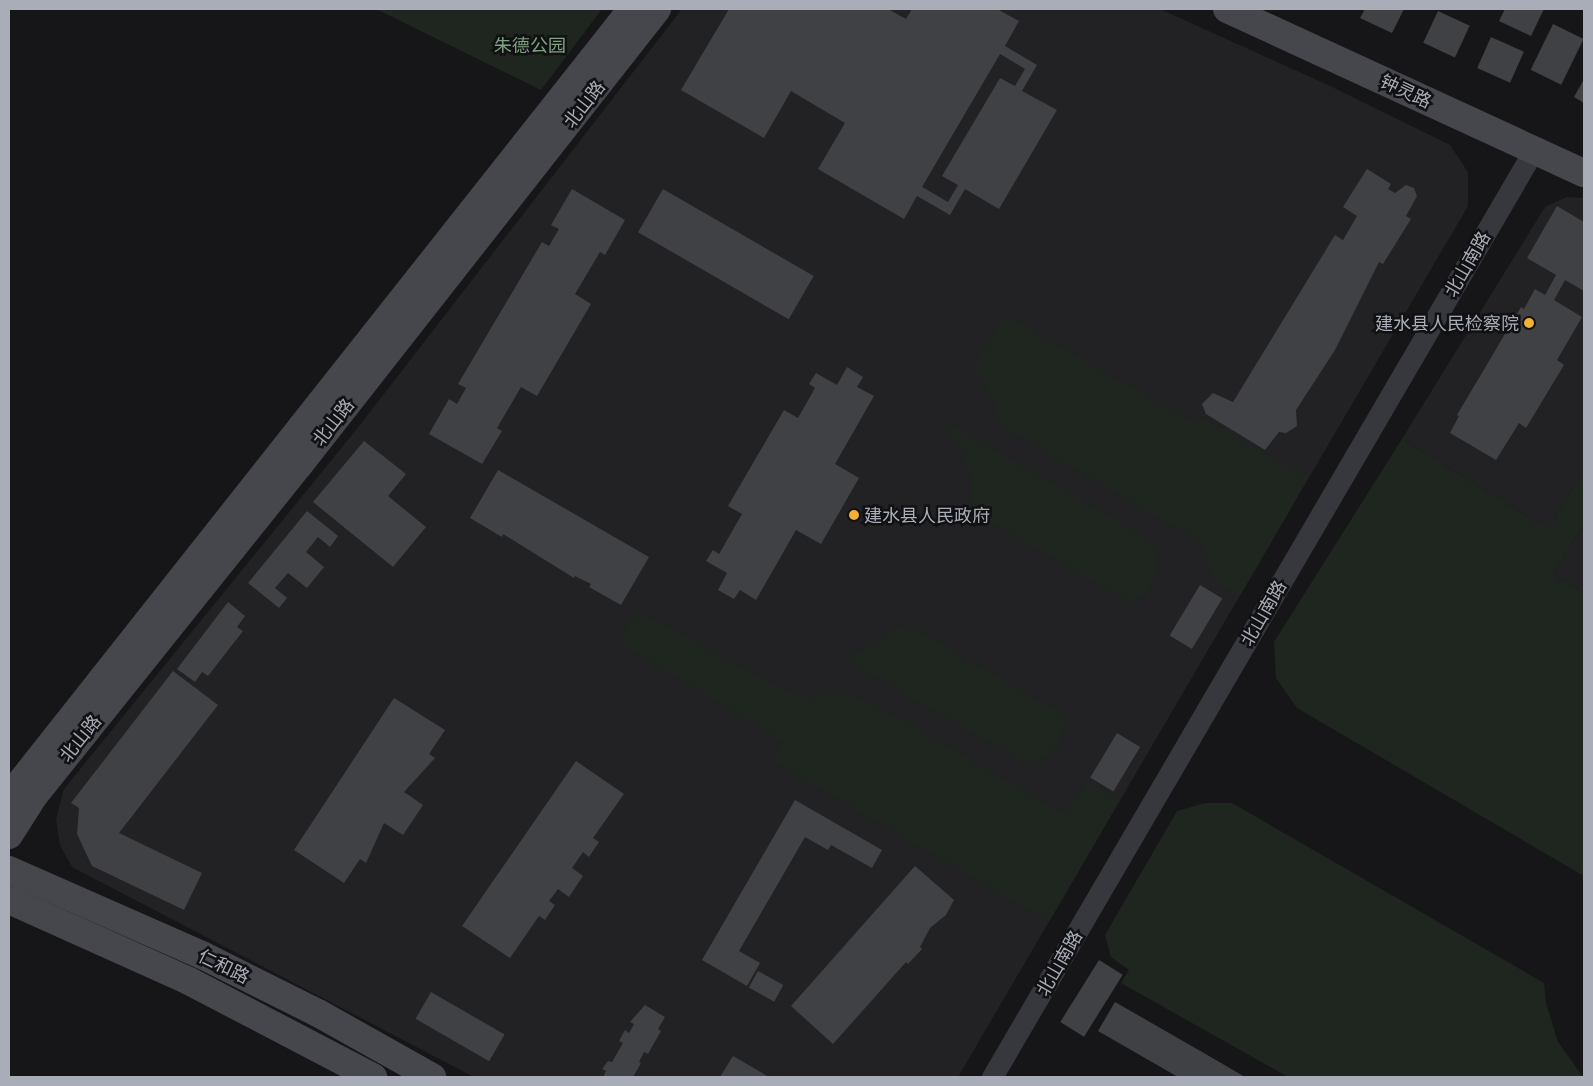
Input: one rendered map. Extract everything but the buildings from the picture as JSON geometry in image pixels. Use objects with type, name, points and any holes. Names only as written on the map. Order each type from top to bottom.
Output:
[{"type":"street","name":"北山路","points":[[9,797],[632,9]]},
{"type":"street","name":"北山路","points":[[9,835],[33,796],[299,465],[657,9]]},
{"type":"street","name":"钟灵路","points":[[1227,9],[1584,173]]},
{"type":"street","name":"北山南路","points":[[992,1077],[1534,150]]},
{"type":"street","name":"仁和路","points":[[9,870],[202,955],[318,1013],[432,1077]]},
{"type":"street","name":"仁和路","points":[[9,900],[189,980],[373,1077]]},
{"type":"shaded area","points":[[682,9],[1160,9],[1330,86],[1450,145],[1468,172],[1468,206],[958,1077],[474,1077],[72,867],[60,845],[56,819],[64,789],[356,430]]},
{"type":"shaded area","name":"建水县人民检察院","points":[[1567,197],[1584,198],[1584,477],[1581,476],[1548,529],[1402,439],[1545,207]]},
{"type":"shaded area","points":[[1584,524],[1584,593],[1553,574]]},
{"type":"green space","name":"朱德公园","points":[[376,9],[602,9],[541,90]]},
{"type":"green space","points":[[1005,315],[1196,424],[1201,417],[1308,478],[1240,596],[1219,584],[1212,575],[1201,543],[1002,426],[993,400],[974,367]]},
{"type":"green space","points":[[951,425],[1149,539],[1158,560],[1156,574],[1147,591],[1131,603],[973,512],[971,480],[959,446],[948,429]]},
{"type":"green space","points":[[1402,439],[1548,529],[1581,476],[1584,477],[1584,524],[1553,574],[1584,593],[1584,876],[1297,708],[1276,678],[1274,642]]},
{"type":"green space","points":[[643,613],[788,693],[809,697],[842,693],[867,700],[1061,812],[1069,809],[1086,781],[1120,800],[1049,922],[773,761],[784,742],[617,641],[635,617]]},
{"type":"green space","points":[[907,624],[1066,716],[1062,737],[1052,753],[1038,761],[1021,761],[845,659]]},
{"type":"green space","points":[[1205,803],[1232,803],[1544,983],[1546,1003],[1558,1042],[1583,1077],[1288,1077],[1121,983],[1129,970],[1111,957],[1105,935],[1177,811]]},
{"type":"place","name":"建水县人民检察院","points":[[1529,323]]},
{"type":"place","name":"建水县人民政府","points":[[854,515]]}]
